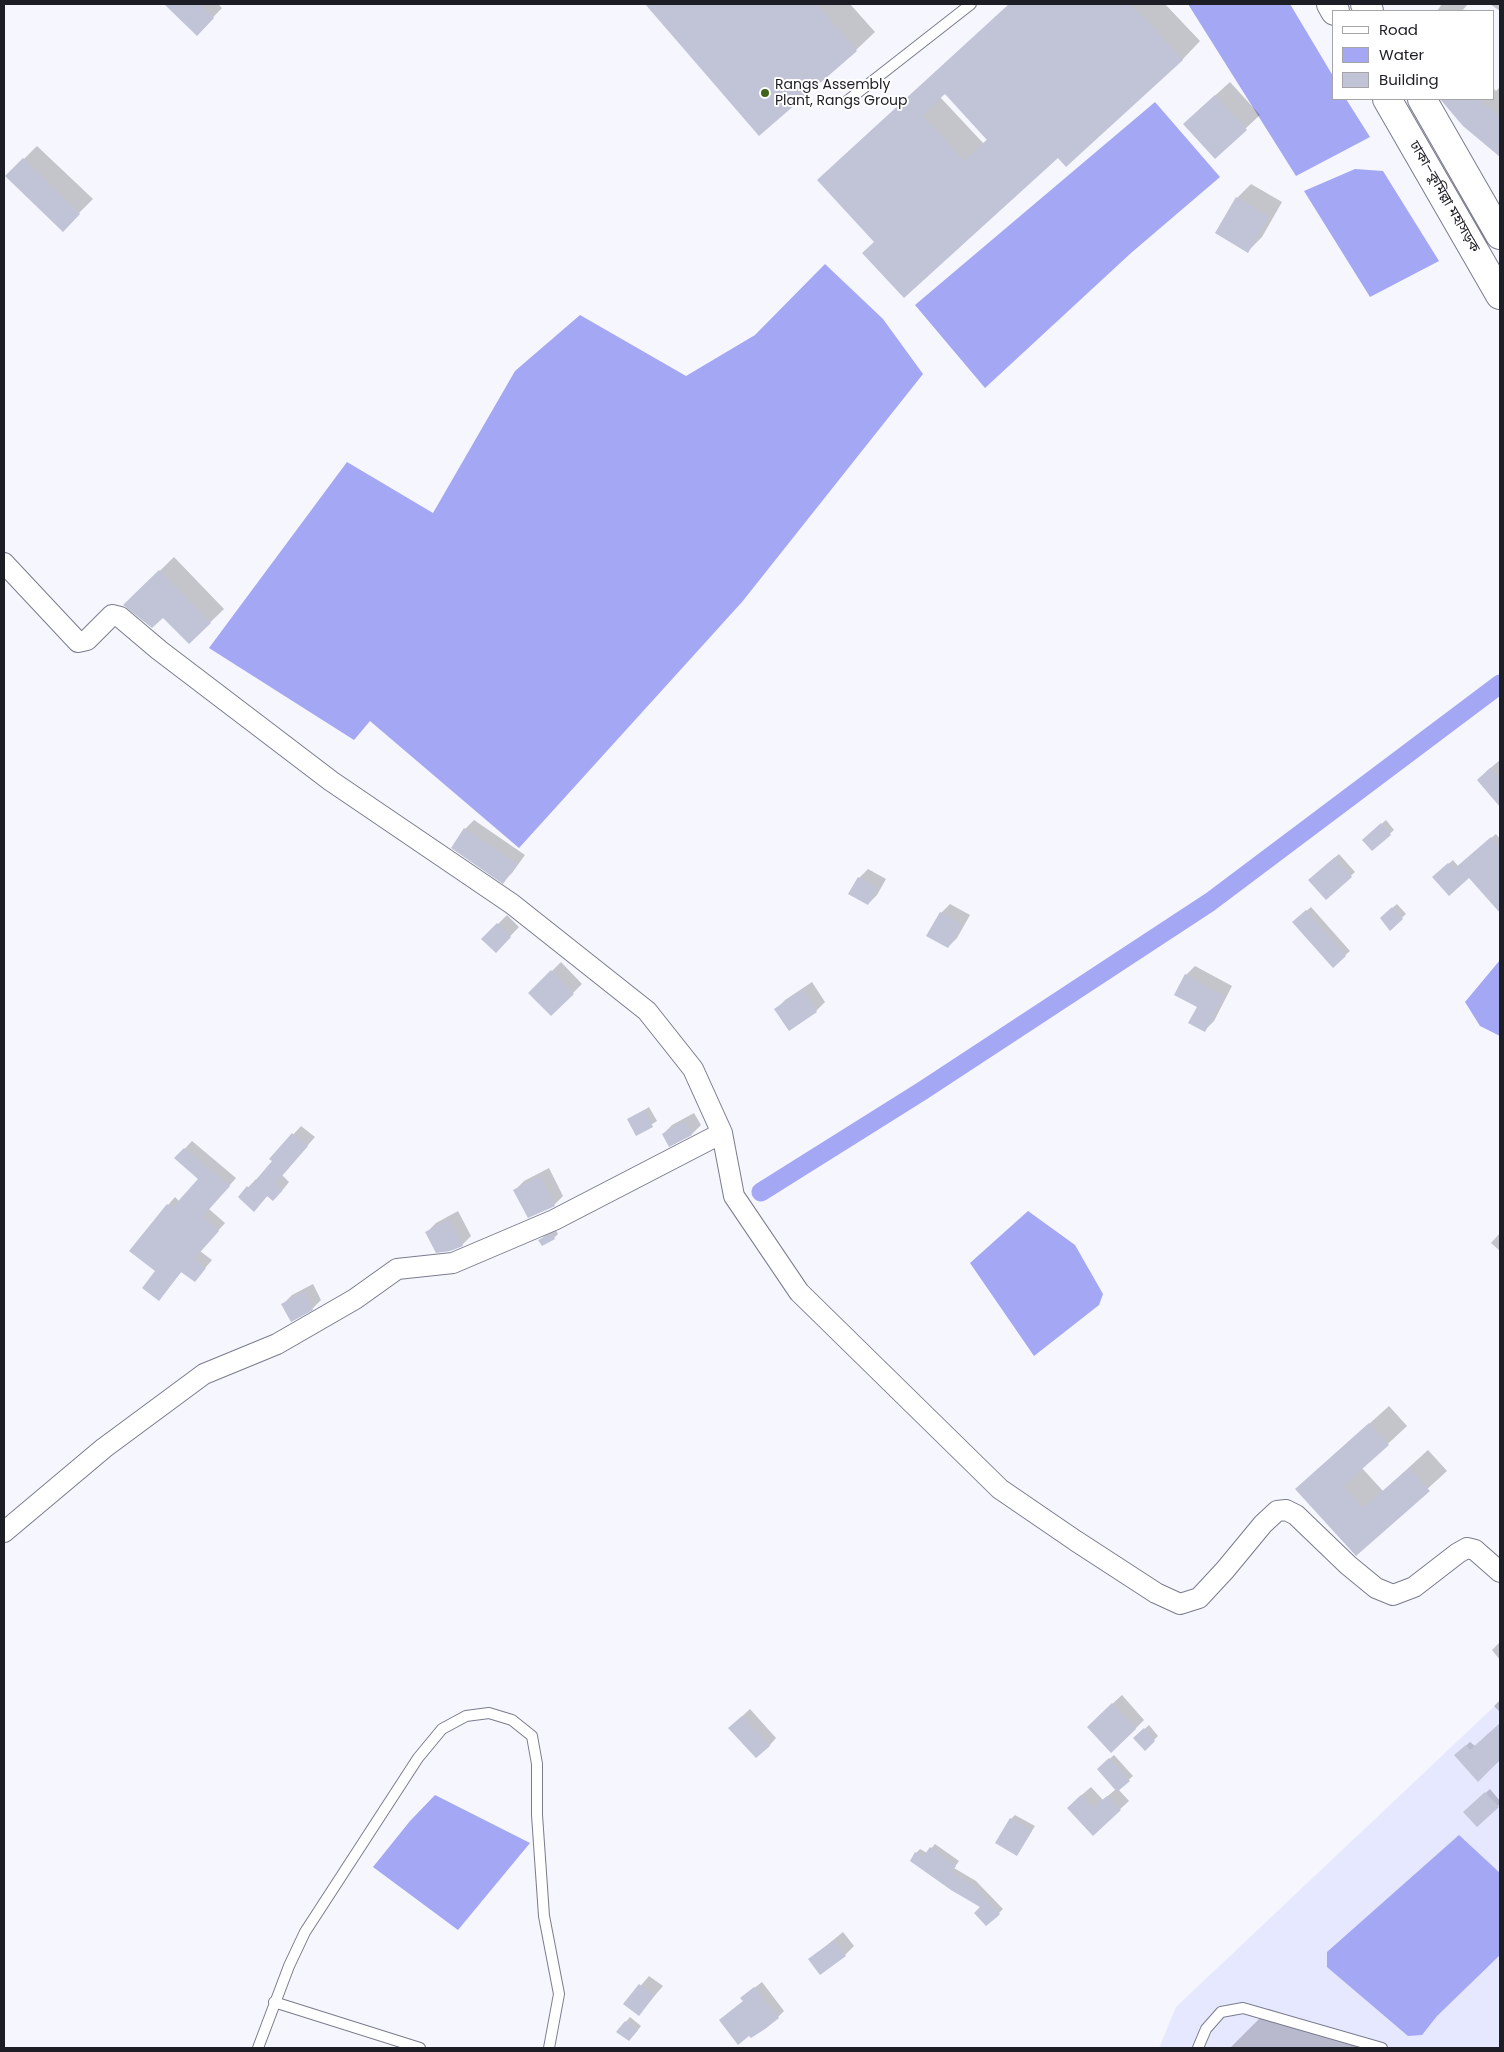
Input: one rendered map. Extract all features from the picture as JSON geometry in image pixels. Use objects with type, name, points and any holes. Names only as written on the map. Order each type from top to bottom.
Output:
[{"type":"highway","name":"ঢাকা–কুমিল্লা মহাসড়ক","points":[[1388,100],[1500,295]]},
{"type":"highway","points":[[1423,100],[1500,235]]},
{"type":"street","points":[[4,563],[78,642],[86,640],[112,615],[120,617],[159,650],[331,781],[512,904],[647,1011],[693,1070],[722,1133],[734,1196],[798,1292],[1000,1489],[1156,1593],[1180,1604],[1199,1598],[1225,1570],[1262,1524],[1277,1511],[1286,1510],[1296,1514],[1376,1588],[1394,1595],[1414,1587],[1458,1552],[1466,1548],[1475,1550],[1500,1572]]},
{"type":"street","points":[[4,1532],[104,1448],[204,1374],[277,1344],[355,1299],[397,1268],[453,1264],[554,1220],[722,1133]]},
{"type":"lane","points":[[847,101],[971,4]]},
{"type":"lane","points":[[258,2048],[274,2002],[305,1932],[418,1758],[442,1728],[466,1716],[489,1713],[512,1720],[532,1736],[534,1746],[537,1764],[537,1815],[544,1916],[559,1994],[549,2048]]},
{"type":"lane","points":[[274,2002],[420,2048]]},
{"type":"lane","points":[[1198,2048],[1206,2029],[1221,2012],[1244,2008],[1382,2048]]},
{"type":"shaded area","points":[[1500,1701],[1500,2048],[1159,2048],[1176,2007]]},
{"type":"water","points":[[1188,4],[1290,4],[1332,74],[1332,100],[1347,100],[1370,137],[1296,176]]},
{"type":"water","points":[[1155,102],[1220,177],[1131,253],[985,388],[915,305]]},
{"type":"water","points":[[1355,169],[1383,171],[1439,261],[1370,297],[1304,191]]},
{"type":"water","points":[[825,264],[883,319],[923,374],[742,602],[519,848],[370,721],[354,740],[209,648],[347,462],[433,513],[515,371],[580,315],[686,376],[755,335]]},
{"type":"water","points":[[1500,960],[1500,1036],[1480,1026],[1465,1002]]},
{"type":"water","points":[[1028,1211],[1075,1245],[1103,1294],[1099,1305],[1034,1356],[970,1263]]},
{"type":"water","points":[[435,1795],[530,1843],[458,1930],[373,1867],[410,1821]]},
{"type":"water","points":[[1459,1835],[1500,1873],[1500,1955],[1437,2016],[1422,2035],[1408,2036],[1327,1967],[1327,1952]]},
{"type":"building","points":[[164,4],[200,4],[214,18],[197,36]]},
{"type":"building","name":"Rangs Assembly Plant, Rangs Group","points":[[645,4],[816,4],[857,51],[759,136]]},
{"type":"building","points":[[1009,4],[1131,4],[1183,60],[1066,167],[1058,158],[904,298],[862,253],[874,242],[817,180]],"holes":[[[945,94],[987,140],[964,161],[922,115]]]},
{"type":"building","points":[[1215,95],[1247,130],[1215,159],[1183,124]]},
{"type":"building","points":[[1441,100],[1479,100],[1500,117],[1500,157],[1463,126]]},
{"type":"building","points":[[23,158],[80,214],[63,232],[5,176]]},
{"type":"building","points":[[1236,197],[1269,217],[1248,253],[1215,233]]},
{"type":"building","points":[[159,570],[211,623],[189,644],[163,618],[152,628],[123,605]]},
{"type":"building","points":[[1490,768],[1500,779],[1500,807],[1477,780]]},
{"type":"building","points":[[1381,823],[1391,835],[1372,851],[1362,840]]},
{"type":"building","points":[[464,828],[517,864],[503,884],[451,848]]},
{"type":"building","points":[[1491,837],[1500,848],[1500,913],[1469,878],[1449,896],[1432,877],[1448,863],[1454,869]]},
{"type":"building","points":[[1335,857],[1352,877],[1326,900],[1308,880]]},
{"type":"building","points":[[858,877],[877,888],[868,905],[848,894]]},
{"type":"building","points":[[1392,907],[1403,919],[1390,931],[1380,918]]},
{"type":"building","points":[[1306,910],[1346,956],[1333,968],[1292,922]]},
{"type":"building","points":[[940,912],[962,924],[948,948],[926,936]]},
{"type":"building","points":[[497,923],[511,937],[496,953],[481,939]]},
{"type":"building","points":[[551,970],[574,994],[551,1016],[528,993]]},
{"type":"building","points":[[1185,974],[1224,996],[1205,1032],[1188,1023],[1197,1007],[1174,995]]},
{"type":"building","points":[[802,990],[817,1012],[789,1031],[774,1009]]},
{"type":"building","points":[[644,1110],[653,1127],[636,1136],[627,1119]]},
{"type":"building","points":[[685,1121],[692,1135],[669,1147],[662,1134]]},
{"type":"building","points":[[292,1133],[308,1146],[275,1184],[282,1191],[273,1201],[267,1196],[254,1212],[238,1197],[247,1186],[249,1188],[272,1161],[269,1159]]},
{"type":"building","points":[[184,1148],[230,1186],[202,1217],[219,1231],[194,1259],[206,1268],[195,1282],[181,1272],[159,1301],[142,1288],[155,1271],[129,1251],[167,1204],[172,1208],[198,1179],[174,1158]]},
{"type":"building","points":[[540,1176],[555,1206],[528,1218],[513,1190]]},
{"type":"building","points":[[449,1220],[463,1246],[450,1251],[436,1253],[425,1232]]},
{"type":"building","points":[[552,1234],[555,1239],[542,1246],[538,1240]]},
{"type":"building","points":[[304,1292],[313,1310],[291,1322],[281,1304]]},
{"type":"building","points":[[1369,1423],[1389,1445],[1343,1486],[1363,1508],[1409,1468],[1430,1491],[1356,1556],[1295,1489]]},
{"type":"building","points":[[1112,1703],[1136,1729],[1111,1753],[1087,1727]]},
{"type":"building","points":[[742,1716],[770,1746],[756,1758],[728,1728]]},
{"type":"building","points":[[1500,1723],[1500,1760],[1478,1782],[1454,1755],[1466,1745],[1470,1750]]},
{"type":"building","points":[[1144,1728],[1155,1741],[1145,1751],[1133,1738]]},
{"type":"building","points":[[1109,1758],[1130,1781],[1117,1792],[1097,1769]]},
{"type":"building","points":[[1485,1792],[1499,1807],[1477,1827],[1463,1812]]},
{"type":"building","points":[[1081,1795],[1093,1808],[1107,1796],[1121,1810],[1093,1836],[1067,1808]]},
{"type":"building","points":[[1010,1818],[1032,1831],[1017,1856],[995,1843]]},
{"type":"building","points":[[930,1847],[956,1866],[951,1872],[972,1885],[1000,1914],[986,1926],[974,1913],[980,1907],[951,1890],[910,1861],[915,1852],[923,1857]]},
{"type":"building","points":[[834,1940],[846,1956],[820,1975],[808,1959]]},
{"type":"building","points":[[639,1984],[655,1995],[639,2016],[623,2004]]},
{"type":"building","points":[[754,1987],[779,2018],[738,2045],[719,2020],[743,2001],[740,1998]]},
{"type":"building","points":[[625,2021],[638,2030],[629,2041],[616,2032]]},
{"type":"waterway","points":[[761,1192],[922,1091],[1210,902],[1500,684]]},
{"type":"place","name":"Rangs Assembly Plant, Rangs Group","points":[[765,93]]}]
